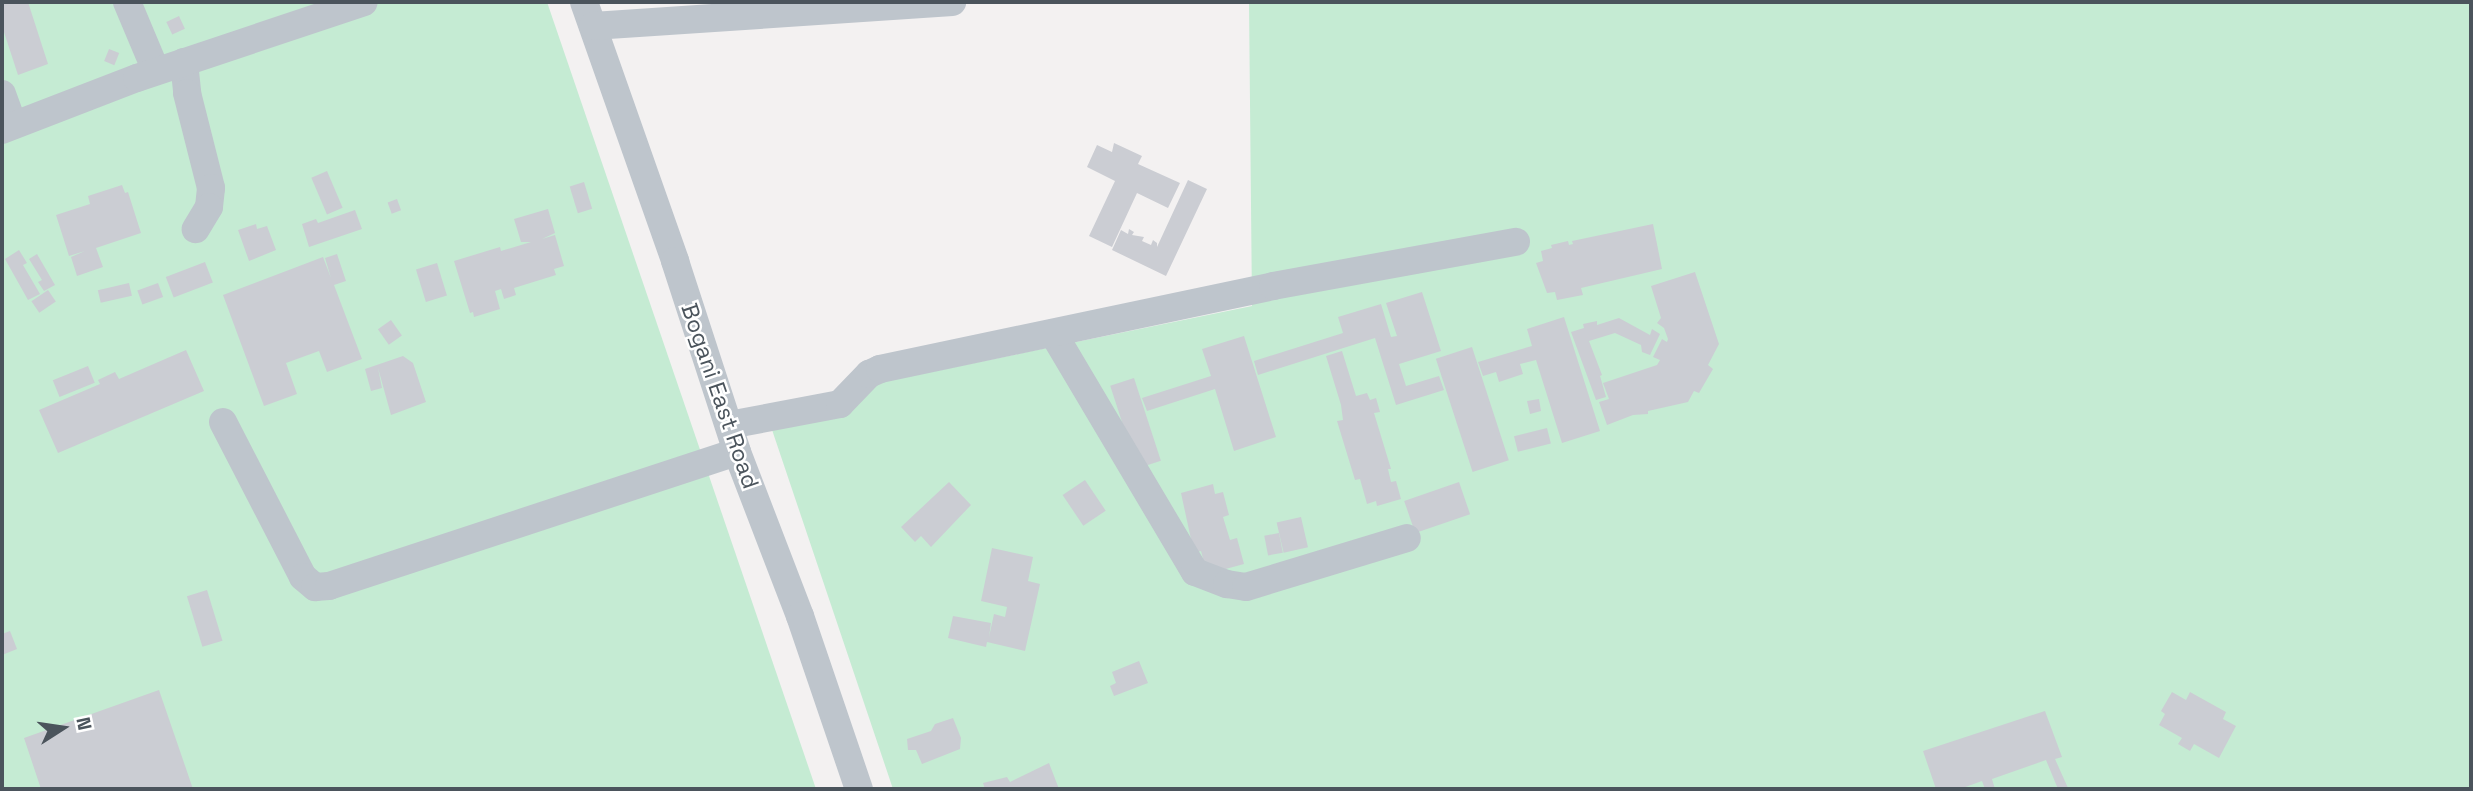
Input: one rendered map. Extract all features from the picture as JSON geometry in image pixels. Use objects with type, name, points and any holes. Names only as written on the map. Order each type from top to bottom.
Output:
[{"type":"street","points":[[127,2],[156,71]]},
{"type":"street","points":[[2,94],[8,127],[156,71],[364,2]]},
{"type":"street","points":[[589,14],[952,2]]},
{"type":"street","name":"Bogani East Road","points":[[589,14],[737,452],[795,604],[859,789]]},
{"type":"street","points":[[184,62],[187,93],[211,188],[209,207],[196,229]]},
{"type":"street","points":[[729,425],[835,406],[846,401],[869,374],[880,369],[1273,286],[1516,242]]},
{"type":"street","points":[[1053,333],[1195,572],[1227,584],[1246,587],[1407,538]]},
{"type":"street","points":[[223,422],[303,577],[315,587],[329,586],[737,452]]},
{"type":"green space","points":[[2,2],[547,2],[816,789],[2,789]]},
{"type":"green space","points":[[1249,2],[2471,2],[2471,789],[893,789],[764,406],[1252,306]]},
{"type":"building","points":[[2,2],[28,2],[48,64],[18,75],[2,26]]},
{"type":"building","points":[[179,16],[185,29],[172,35],[166,22]]},
{"type":"building","points":[[109,49],[119,53],[114,65],[104,61]]},
{"type":"building","points":[[1114,143],[1142,156],[1138,164],[1180,183],[1168,208],[1137,193],[1112,247],[1089,236],[1115,181],[1087,167],[1097,145],[1112,152]]},
{"type":"building","points":[[327,171],[343,208],[327,214],[311,178]]},
{"type":"building","points":[[1188,180],[1207,189],[1166,276],[1112,250],[1121,230],[1128,234],[1129,229],[1134,232],[1132,235],[1144,237],[1142,241],[1151,245],[1153,240],[1157,247]]},
{"type":"building","points":[[584,182],[592,209],[578,213],[570,186]]},
{"type":"building","points":[[122,185],[125,193],[128,192],[141,233],[96,248],[103,267],[77,276],[71,257],[85,251],[69,256],[56,215],[90,204],[88,196]]},
{"type":"building","points":[[397,199],[401,210],[392,214],[388,202]]},
{"type":"building","points":[[548,209],[555,233],[542,239],[555,235],[564,266],[554,269],[556,275],[514,288],[516,295],[504,299],[501,289],[495,291],[500,309],[474,317],[473,312],[470,313],[454,261],[500,247],[501,251],[531,242],[521,242],[514,219]]},
{"type":"building","points":[[355,210],[362,229],[309,247],[302,224],[316,219],[318,223]]},
{"type":"building","points":[[256,224],[257,229],[267,226],[276,250],[249,261],[238,230]]},
{"type":"building","points":[[1653,224],[1662,269],[1581,288],[1583,295],[1557,300],[1555,292],[1547,293],[1536,263],[1543,261],[1541,251],[1552,248],[1551,245],[1568,241],[1569,245],[1573,244],[1572,241]]},
{"type":"building","points":[[19,250],[27,263],[23,265],[40,294],[28,300],[5,259]]},
{"type":"building","points":[[37,254],[55,285],[44,291],[38,282],[42,280],[29,259]]},
{"type":"building","points":[[337,254],[346,281],[334,285],[362,359],[327,372],[319,351],[286,363],[297,394],[264,406],[223,295],[323,257],[331,278],[325,258]]},
{"type":"building","points":[[205,262],[213,283],[174,298],[166,277]]},
{"type":"building","points":[[437,263],[447,296],[426,302],[416,269]]},
{"type":"building","points":[[1695,272],[1719,344],[1708,365],[1713,369],[1699,393],[1694,391],[1688,402],[1648,411],[1648,414],[1633,415],[1607,425],[1599,402],[1609,399],[1603,383],[1657,365],[1660,360],[1653,357],[1662,339],[1667,342],[1668,339],[1664,328],[1657,323],[1661,318],[1651,286]]},
{"type":"building","points":[[129,283],[132,296],[101,303],[98,290]]},
{"type":"building","points":[[158,283],[163,297],[142,305],[137,291]]},
{"type":"building","points":[[48,290],[56,302],[39,313],[31,301]]},
{"type":"building","points":[[1422,292],[1441,351],[1399,364],[1406,386],[1439,376],[1444,390],[1396,405],[1375,338],[1258,375],[1254,361],[1343,333],[1338,317],[1381,304],[1391,337],[1397,336],[1386,303]]},
{"type":"building","points":[[1564,317],[1600,431],[1562,443],[1536,360],[1520,364],[1523,374],[1499,382],[1496,372],[1483,376],[1478,362],[1532,346],[1527,329]]},
{"type":"building","points":[[1619,318],[1650,335],[1652,329],[1660,334],[1650,355],[1642,352],[1641,345],[1615,333],[1589,341],[1602,375],[1600,376],[1606,397],[1596,400],[1571,332],[1584,328],[1583,324],[1597,321],[1597,325]]},
{"type":"building","points":[[391,320],[402,336],[389,345],[378,329]]},
{"type":"building","points":[[1244,336],[1276,437],[1234,451],[1215,389],[1147,411],[1142,398],[1211,376],[1202,349]]},
{"type":"building","points":[[1472,347],[1509,460],[1473,472],[1436,359]]},
{"type":"building","points":[[186,350],[204,391],[58,453],[39,410],[100,384],[98,380],[115,372],[119,379]]},
{"type":"building","points":[[1342,351],[1356,396],[1367,393],[1370,400],[1376,398],[1380,412],[1374,413],[1391,469],[1388,469],[1391,482],[1396,481],[1401,499],[1377,506],[1376,501],[1367,504],[1360,479],[1355,480],[1337,421],[1343,420],[1341,405],[1326,356]]},
{"type":"building","points":[[403,356],[413,363],[426,402],[391,415],[378,368],[382,388],[371,391],[365,369]]},
{"type":"building","points":[[88,366],[95,383],[60,397],[53,380]]},
{"type":"building","points":[[1134,378],[1161,461],[1137,468],[1110,386]]},
{"type":"building","points":[[1539,399],[1541,411],[1530,414],[1527,401]]},
{"type":"building","points":[[1547,428],[1551,444],[1518,452],[1514,436]]},
{"type":"building","points":[[1085,480],[1106,511],[1083,526],[1063,495]]},
{"type":"building","points":[[949,482],[971,505],[931,547],[921,536],[915,542],[901,527]]},
{"type":"building","points":[[1459,482],[1470,514],[1415,533],[1404,501]]},
{"type":"building","points":[[1213,484],[1215,494],[1223,492],[1229,515],[1223,517],[1230,540],[1237,538],[1244,564],[1207,574],[1201,551],[1194,553],[1181,493]]},
{"type":"building","points":[[1301,517],[1308,547],[1284,553],[1277,523]]},
{"type":"building","points":[[1279,533],[1283,553],[1268,555],[1264,536]]},
{"type":"building","points":[[992,548],[1033,557],[1028,581],[1040,584],[1025,651],[987,642],[986,647],[948,638],[953,616],[991,623],[989,637],[994,614],[1005,617],[1007,607],[981,601]]},
{"type":"building","points":[[207,590],[222,641],[202,647],[187,596]]},
{"type":"building","points":[[10,631],[17,649],[2,655],[2,634]]},
{"type":"building","points":[[1139,661],[1148,683],[1114,696],[1110,686],[1116,683],[1112,672]]},
{"type":"building","points":[[159,690],[193,789],[41,789],[24,738]]},
{"type":"building","points":[[2172,692],[2186,700],[2190,692],[2226,712],[2223,719],[2236,726],[2219,758],[2194,744],[2190,751],[2178,744],[2182,738],[2159,725],[2165,714],[2161,711]]},
{"type":"building","points":[[2045,711],[2062,757],[2055,759],[2068,788],[2058,789],[2046,760],[1992,779],[1995,789],[1985,789],[1982,781],[1960,789],[1936,789],[1923,751]]},
{"type":"building","points":[[953,718],[961,738],[960,749],[922,764],[916,750],[908,750],[907,739],[931,731],[935,724]]},
{"type":"building","points":[[1049,763],[1059,789],[985,789],[983,783],[1007,777],[1010,782]]}]
